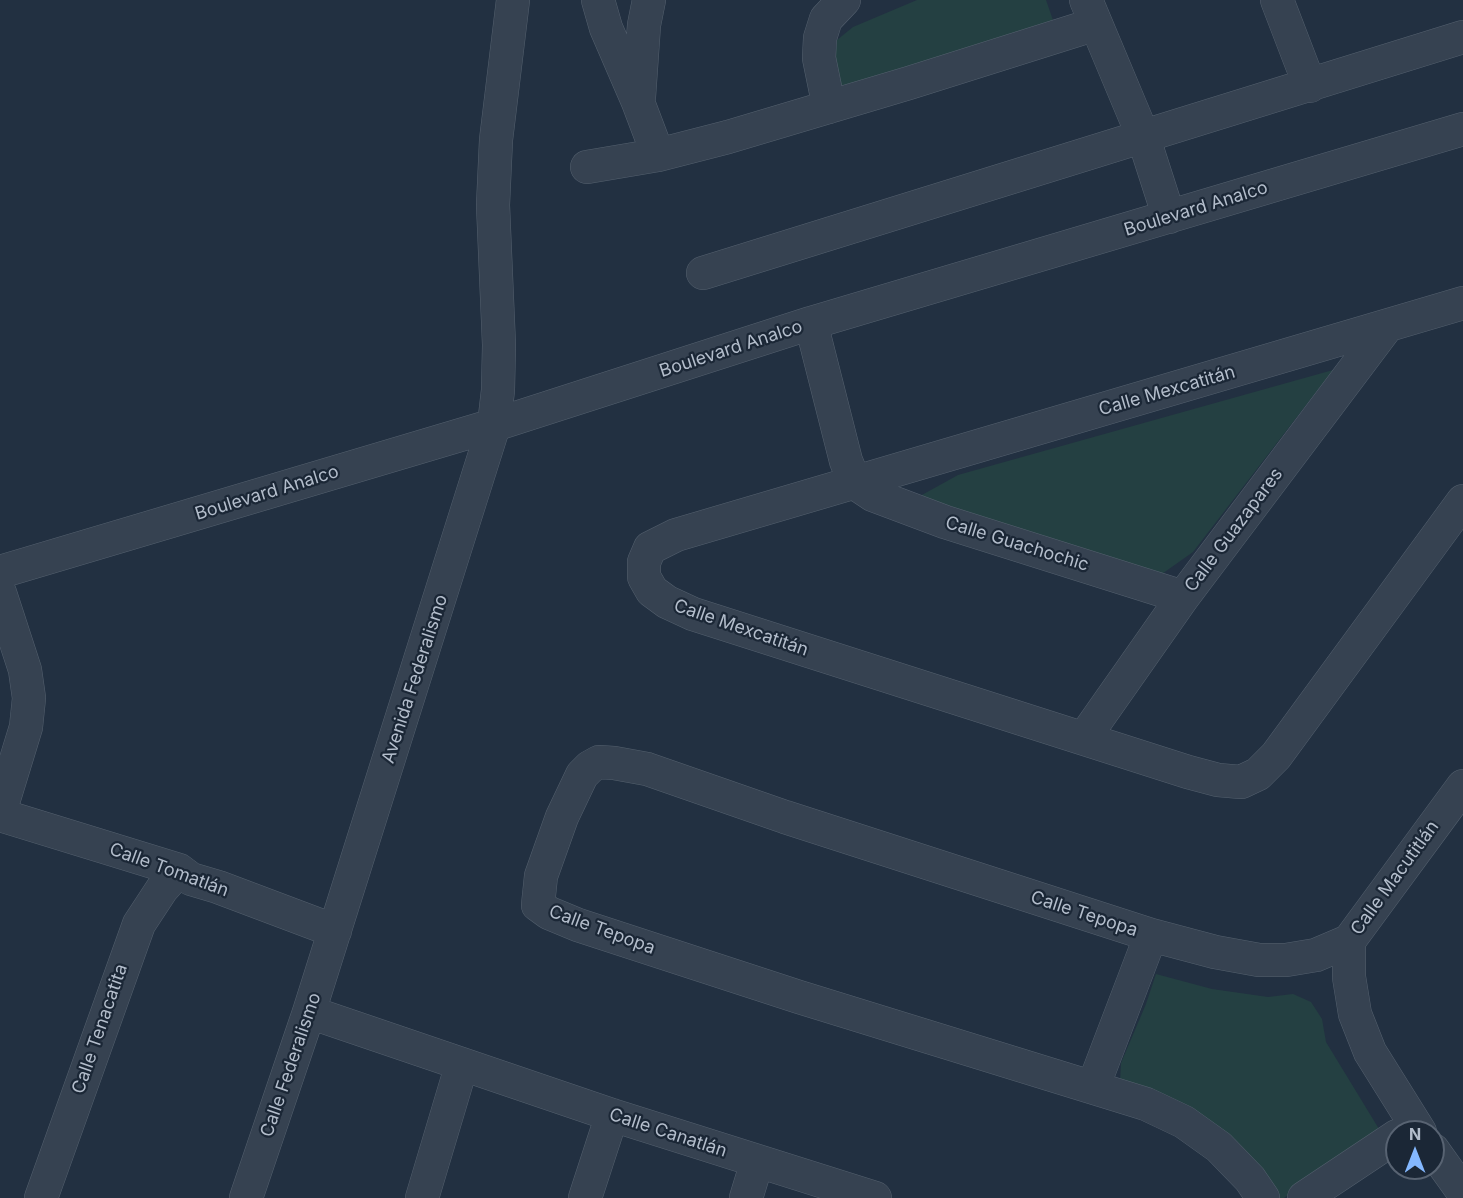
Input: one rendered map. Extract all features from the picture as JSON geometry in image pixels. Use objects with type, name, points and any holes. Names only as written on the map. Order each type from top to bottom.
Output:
[{"type":"street","name":"Avenida Federalismo","points":[[335,931],[494,425],[498,390],[499,345],[493,205],[495,140],[513,0]]},
{"type":"street","points":[[598,0],[606,28],[639,102],[658,155]]},
{"type":"street","points":[[639,102],[644,25],[649,0]]},
{"type":"street","points":[[829,107],[819,58],[820,38],[826,19],[844,0]]},
{"type":"street","points":[[1277,0],[1310,86]]},
{"type":"street","points":[[587,167],[658,155],[829,107],[1091,12],[1143,136],[1169,217]]},
{"type":"street","points":[[703,273],[1463,37]]},
{"type":"street","name":"Boulevard Analco","points":[[0,572],[494,425],[811,323],[1463,129]]},
{"type":"street","name":"Calle Mexcatitán","points":[[1463,303],[676,535],[650,548],[644,562],[644,577],[652,591],[667,602],[693,614],[1188,772],[1218,780],[1242,782],[1258,774],[1276,756],[1463,501]]},
{"type":"street","points":[[811,323],[846,461],[855,483]]},
{"type":"street","name":"Calle Guazapares","points":[[1084,738],[1183,597],[1387,326]]},
{"type":"street","name":"Calle Guachochic","points":[[855,483],[873,495],[945,522],[1183,597]]},
{"type":"street","points":[[0,592],[25,670],[29,698],[26,727],[0,813]]},
{"type":"street","name":"Calle Tepopa","points":[[1263,1198],[1250,1179],[1219,1147],[1184,1122],[1146,1104],[788,994],[578,925],[549,913],[538,905],[541,876],[574,789],[590,767],[599,762],[625,764],[1151,935],[1259,960],[1286,960],[1316,955],[1349,941]]},
{"type":"street","name":"Calle Macutitlán","points":[[1349,941],[1463,786]]},
{"type":"street","name":"Calle Tomatlán","points":[[0,813],[179,870],[191,879],[335,931]]},
{"type":"street","name":"Calle Tenacatita","points":[[41,1198],[139,924],[162,889],[179,870]]},
{"type":"street","name":"Calle Federalismo","points":[[246,1198],[335,931]]},
{"type":"street","points":[[1093,1087],[1151,935]]},
{"type":"street","points":[[1349,941],[1349,977],[1355,1014],[1370,1052],[1406,1120]]},
{"type":"street","name":"Calle Canatlán","points":[[309,1012],[612,1115],[875,1198]]},
{"type":"street","points":[[422,1198],[462,1064]]},
{"type":"street","points":[[585,1198],[612,1115]]},
{"type":"street","points":[[1304,1198],[1347,1168],[1385,1149]]},
{"type":"street","points":[[746,1198],[757,1162]]},
{"type":"street","points":[[1445,1171],[1463,1192]]},
{"type":"green space","points":[[917,0],[1046,0],[1054,23],[841,91],[834,68],[837,40],[853,27]]},
{"type":"green space","points":[[1333,370],[1193,552],[1159,576],[902,506],[958,475]]},
{"type":"green space","points":[[1156,974],[1212,989],[1268,997],[1293,994],[1311,1002],[1322,1019],[1326,1042],[1379,1129],[1284,1198],[1278,1198],[1120,1084],[1121,1063]]}]
